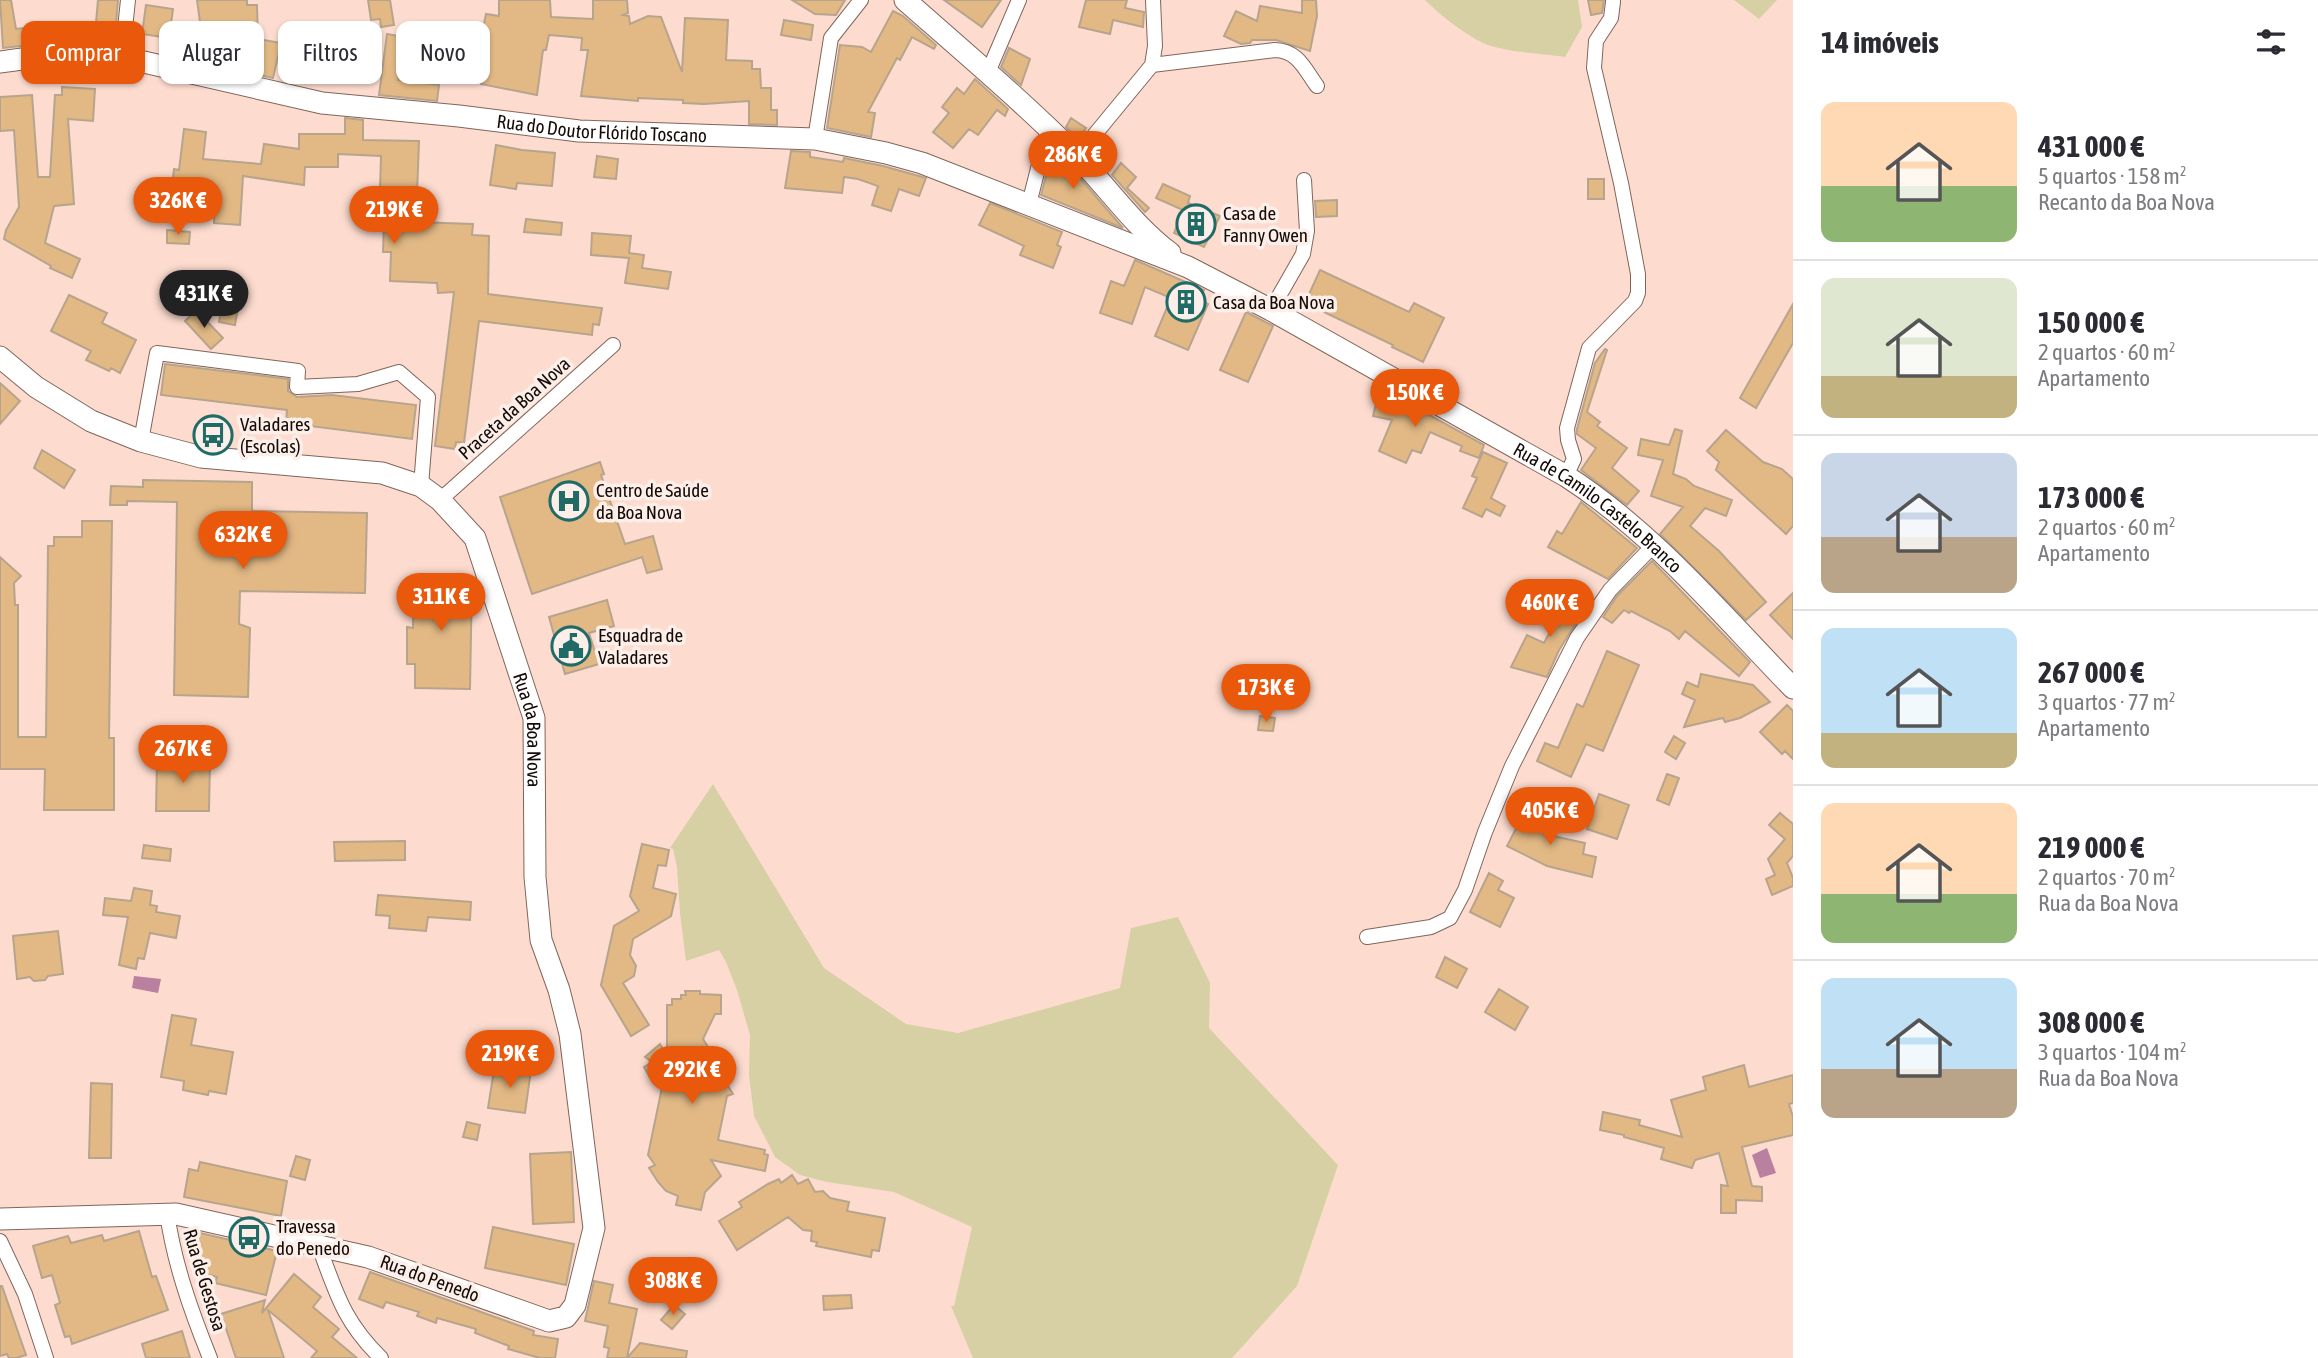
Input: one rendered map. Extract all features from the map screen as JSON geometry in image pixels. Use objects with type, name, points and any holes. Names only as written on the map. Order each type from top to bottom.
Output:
[{"type":"street","points":[[126,21],[128,0]]},
{"type":"street","points":[[815,139],[831,38],[861,0]]},
{"type":"street","points":[[905,0],[1077,156],[1153,241],[1188,267]]},
{"type":"street","points":[[986,71],[992,64],[1019,0]]},
{"type":"street","points":[[1077,156],[1152,65],[1155,46],[1153,0]]},
{"type":"street","points":[[1566,476],[1574,459],[1567,428],[1589,348],[1635,302],[1638,293],[1638,274],[1621,183],[1594,68],[1597,41],[1611,18],[1613,2]]},
{"type":"street","points":[[1152,65],[1286,50],[1297,58],[1317,86]]},
{"type":"street","name":"Rua do Doutor Flórido Toscano","points":[[0,62],[21,59]]},
{"type":"street","name":"Rua do Doutor Flórido Toscano","points":[[145,62],[322,103],[579,131],[815,139],[903,157],[1188,267]]},
{"type":"street","points":[[1029,204],[1048,129]]},
{"type":"street","points":[[1271,310],[1303,254],[1307,232],[1304,180]]},
{"type":"street","name":"Rua de Camilo Castelo Branco","points":[[1188,267],[1271,310],[1566,476],[1595,495],[1654,545],[1793,688]]},
{"type":"street","name":"Praceta da Boa Nova","points":[[440,500],[613,345]]},
{"type":"street","points":[[141,441],[157,353],[298,371],[297,387],[358,384],[399,372],[428,397],[421,486]]},
{"type":"street","name":"Rua da Boa Nova","points":[[0,357],[36,387],[91,421],[141,441],[201,457],[382,473],[421,486],[440,500],[475,538],[534,718],[535,877],[541,940],[559,990],[570,1034],[594,1228],[575,1305],[566,1317]]},
{"type":"street","points":[[1367,937],[1431,927],[1450,918],[1465,890],[1512,766],[1577,638],[1609,590],[1654,545]]},
{"type":"street","name":"Rua do Penedo","points":[[0,1219],[167,1213],[368,1257],[549,1321],[566,1317]]},
{"type":"street","name":"Rua de Gestosa","points":[[167,1213],[171,1244],[210,1358]]},
{"type":"street","points":[[0,1241],[25,1294],[46,1358]]},
{"type":"street","points":[[318,1244],[343,1310],[363,1341],[381,1358]]},
{"type":"shaded area","points":[[1425,0],[1578,0],[1582,27],[1565,57],[1512,51],[1475,39]]},
{"type":"shaded area","points":[[1734,0],[1777,0],[1759,19]]},
{"type":"shaded area","points":[[713,784],[824,968],[906,1024],[958,1033],[1120,988],[1131,928],[1178,917],[1210,983],[1209,1028],[1338,1165],[1297,1286],[1232,1358],[973,1358],[951,1306],[954,1306],[972,1227],[894,1192],[800,1175],[775,1157],[754,1116],[749,1075],[750,1035],[726,962],[719,950],[686,961],[677,867],[673,849],[670,848]]},
{"type":"shaded area","points":[[134,976],[161,979],[158,993],[132,988]]},
{"type":"shaded area","points":[[1767,1148],[1776,1173],[1760,1178],[1752,1155]]},
{"type":"building","points":[[0,0],[11,0],[16,29],[21,28],[21,46],[3,48]]},
{"type":"building","points":[[98,0],[118,0],[116,21],[96,21]]},
{"type":"building","points":[[197,0],[247,0],[247,5],[257,5],[257,21],[200,21]]},
{"type":"building","points":[[368,0],[390,0],[394,25],[382,27],[380,19],[371,20]]},
{"type":"building","points":[[499,0],[550,0],[551,17],[593,19],[593,0],[627,0],[628,13],[623,15],[629,16],[630,24],[648,16],[661,17],[682,72],[685,18],[728,20],[726,60],[752,61],[752,69],[760,69],[761,88],[771,88],[771,110],[777,110],[777,125],[749,124],[749,101],[704,104],[683,103],[683,100],[638,98],[638,101],[581,96],[588,50],[581,50],[582,38],[549,35],[546,50],[543,50],[537,95],[481,84],[490,84],[490,21],[485,21],[486,14],[499,16]]},
{"type":"building","points":[[792,0],[845,0],[836,15],[815,14]]},
{"type":"building","points":[[944,0],[1001,0],[982,27]]},
{"type":"building","points":[[1086,0],[1127,0],[1125,8],[1144,12],[1143,27],[1113,20],[1110,34],[1079,27]]},
{"type":"building","points":[[1302,0],[1316,0],[1317,16],[1310,51],[1276,40],[1252,40],[1250,43],[1241,44],[1224,36],[1236,11],[1257,21],[1260,6],[1302,13]]},
{"type":"building","points":[[1588,0],[1604,0],[1602,13],[1591,15]]},
{"type":"building","points":[[146,5],[173,9],[171,21],[159,21],[159,37],[145,34]]},
{"type":"building","points":[[893,11],[903,16],[936,45],[934,49],[912,37],[900,60],[897,58],[868,112],[875,113],[871,137],[827,128],[840,45],[862,47],[871,52]]},
{"type":"building","points":[[784,20],[813,25],[811,40],[781,35]]},
{"type":"building","points":[[387,34],[396,36],[396,84],[439,85],[437,101],[379,95]]},
{"type":"building","points":[[264,40],[278,42],[273,78],[264,76]]},
{"type":"building","points":[[1009,48],[1030,59],[1021,85],[1001,67]]},
{"type":"building","points":[[975,79],[1008,109],[1005,116],[997,110],[978,135],[969,129],[953,148],[933,132],[949,113],[942,107],[957,88],[964,94]]},
{"type":"building","points":[[62,87],[95,89],[93,121],[68,119],[74,204],[54,206],[45,243],[80,259],[72,278],[50,268],[51,266],[4,239],[19,207],[14,130],[0,131],[0,97],[32,95],[38,177],[50,177],[55,95],[62,95]]},
{"type":"building","points":[[345,118],[363,120],[363,140],[419,141],[416,222],[473,224],[472,235],[489,236],[488,294],[602,308],[599,325],[593,324],[592,335],[479,321],[464,443],[456,442],[455,449],[435,446],[454,292],[438,293],[437,283],[390,281],[391,252],[383,252],[384,222],[379,222],[381,156],[338,154],[338,167],[305,167],[304,185],[243,176],[240,225],[214,223],[215,200],[171,195],[174,169],[179,170],[184,129],[206,132],[203,159],[261,164],[264,144],[299,149],[299,134],[345,134]]},
{"type":"building","points":[[1071,118],[1086,128],[1078,139],[1066,127]]},
{"type":"building","points":[[496,145],[555,153],[552,186],[517,183],[516,189],[490,185]]},
{"type":"building","points":[[1053,150],[1079,177],[1123,228],[1041,195]]},
{"type":"building","points":[[791,151],[810,152],[810,157],[843,162],[844,158],[926,178],[919,196],[899,189],[891,211],[872,205],[878,186],[858,179],[844,177],[842,193],[785,188]]},
{"type":"building","points":[[597,156],[618,159],[616,179],[594,177]]},
{"type":"building","points":[[1121,163],[1136,177],[1127,188],[1149,208],[1145,212],[1112,175]]},
{"type":"building","points":[[1588,179],[1604,179],[1604,199],[1588,199]]},
{"type":"building","name":"Casa de Fanny Owen","points":[[1163,184],[1190,196],[1188,203],[1220,216],[1204,247],[1174,233],[1183,210],[1156,198]]},
{"type":"building","points":[[1337,200],[1337,216],[1316,217],[1315,201]]},
{"type":"building","points":[[990,203],[1062,232],[1057,245],[1061,247],[1053,268],[1020,255],[1024,246],[979,225]]},
{"type":"building","points":[[526,219],[562,223],[561,235],[524,232]]},
{"type":"building","points":[[167,230],[190,232],[189,244],[167,243]]},
{"type":"building","points":[[592,233],[631,236],[629,253],[644,255],[642,268],[671,272],[668,289],[625,283],[629,258],[591,255]]},
{"type":"building","name":"Casa da Boa Nova","points":[[1135,260],[1204,290],[1199,300],[1208,304],[1188,350],[1155,336],[1171,298],[1145,287],[1132,324],[1100,313],[1111,281],[1124,286]]},
{"type":"building","points":[[1320,270],[1409,312],[1414,303],[1444,318],[1423,362],[1305,303]]},
{"type":"building","points":[[69,295],[107,313],[102,323],[136,340],[120,373],[86,360],[91,351],[51,331]]},
{"type":"building","points":[[223,299],[239,302],[235,325],[219,322]]},
{"type":"building","points":[[1793,304],[1793,343],[1756,408],[1740,398]]},
{"type":"building","points":[[196,310],[223,338],[211,349],[185,321]]},
{"type":"building","points":[[1246,312],[1273,326],[1248,382],[1220,370]]},
{"type":"building","points":[[1605,349],[1607,350],[1587,412],[1600,422],[1597,426],[1627,448],[1612,468],[1639,491],[1627,505],[1581,470],[1596,448],[1577,434],[1577,429],[1595,363]]},
{"type":"building","points":[[165,364],[288,379],[288,391],[297,397],[332,395],[416,405],[412,439],[286,423],[287,410],[161,395]]},
{"type":"building","points":[[0,383],[20,401],[0,424]]},
{"type":"building","points":[[1380,388],[1484,445],[1479,458],[1460,451],[1462,446],[1430,432],[1421,453],[1412,450],[1406,463],[1379,451],[1392,420],[1373,416]]},
{"type":"building","points":[[1675,429],[1682,431],[1673,474],[1686,479],[1694,486],[1732,500],[1726,516],[1705,508],[1690,526],[1719,551],[1766,602],[1746,620],[1660,534],[1683,507],[1651,496],[1663,460],[1638,455],[1641,439],[1669,445]]},
{"type":"building","points":[[1726,430],[1763,462],[1782,469],[1793,479],[1793,526],[1786,534],[1716,470],[1719,462],[1707,451]]},
{"type":"building","points":[[42,450],[75,470],[64,488],[34,468]]},
{"type":"building","points":[[1483,452],[1507,463],[1491,498],[1505,506],[1500,516],[1486,509],[1482,517],[1463,508],[1477,478],[1472,476]]},
{"type":"building","points":[[600,462],[604,474],[601,475],[625,544],[653,536],[662,569],[647,573],[642,557],[532,594],[500,497]]},
{"type":"building","points":[[143,480],[252,482],[252,511],[367,513],[365,593],[240,591],[239,624],[250,628],[248,697],[174,695],[177,502],[127,501],[127,505],[110,505],[111,486],[143,487]]},
{"type":"building","points":[[1581,502],[1637,548],[1608,579],[1548,547],[1557,531],[1562,534]]},
{"type":"building","points":[[82,521],[112,521],[109,738],[114,738],[114,810],[44,810],[45,769],[0,769],[0,557],[21,576],[14,583],[15,605],[18,605],[18,737],[46,737],[48,546],[54,546],[54,537],[82,537]]},
{"type":"building","points":[[1652,561],[1750,662],[1739,676],[1685,631],[1679,639],[1670,631],[1631,611],[1629,613],[1624,610],[1612,623],[1603,617],[1617,596]]},
{"type":"building","points":[[414,578],[472,579],[470,689],[415,688],[415,664],[407,664],[407,627],[413,628]]},
{"type":"building","points":[[1565,589],[1587,606],[1559,650],[1547,677],[1511,667],[1527,635],[1544,643],[1561,611],[1559,609],[1563,603],[1558,599]]},
{"type":"building","points":[[1793,593],[1793,639],[1770,615]]},
{"type":"building","points":[[607,600],[614,626],[589,633],[599,664],[565,674],[549,617]]},
{"type":"building","points":[[1607,651],[1639,665],[1603,751],[1586,744],[1571,777],[1537,761],[1545,743],[1558,748],[1577,704],[1583,707]]},
{"type":"building","points":[[1701,674],[1753,685],[1770,702],[1740,718],[1725,722],[1723,718],[1684,727],[1695,700],[1682,694],[1687,682],[1698,687]]},
{"type":"building","points":[[1787,705],[1793,711],[1793,759],[1785,751],[1782,754],[1760,732]]},
{"type":"building","points":[[1260,716],[1275,718],[1273,731],[1258,730]]},
{"type":"building","points":[[1674,736],[1685,743],[1676,759],[1665,752]]},
{"type":"building","points":[[157,759],[210,759],[209,811],[156,811]]},
{"type":"building","points":[[1667,774],[1679,778],[1669,805],[1657,800]]},
{"type":"building","points":[[1599,794],[1629,805],[1617,839],[1587,829]]},
{"type":"building","points":[[1525,811],[1549,823],[1544,834],[1585,843],[1583,854],[1596,857],[1592,877],[1547,866],[1507,846]]},
{"type":"building","points":[[1780,813],[1793,824],[1793,856],[1787,863],[1793,886],[1772,895],[1766,879],[1775,875],[1768,859],[1785,839],[1769,825]]},
{"type":"building","points":[[405,841],[405,860],[335,861],[334,842]]},
{"type":"building","points":[[642,844],[669,850],[666,866],[658,865],[653,888],[676,894],[671,916],[633,939],[630,955],[636,966],[634,976],[623,983],[649,1025],[631,1036],[601,985],[614,926],[639,911],[630,896]]},
{"type":"building","points":[[144,845],[171,849],[170,861],[142,858]]},
{"type":"building","points":[[1489,873],[1503,881],[1498,890],[1514,898],[1500,927],[1470,912]]},
{"type":"building","points":[[134,888],[152,891],[150,905],[157,906],[156,912],[180,916],[176,938],[150,933],[144,959],[138,958],[136,969],[119,965],[128,917],[103,915],[105,898],[131,901]]},
{"type":"building","points":[[378,895],[471,902],[470,920],[428,917],[426,931],[389,928],[390,916],[376,915]]},
{"type":"building","points":[[58,931],[63,974],[48,976],[45,980],[34,981],[30,977],[17,979],[13,936]]},
{"type":"building","points":[[1445,957],[1467,969],[1457,988],[1436,977]]},
{"type":"building","points":[[1499,989],[1528,1007],[1515,1030],[1485,1012]]},
{"type":"building","points":[[685,991],[721,995],[721,1014],[715,1014],[703,1039],[724,1072],[720,1074],[733,1094],[727,1096],[718,1140],[765,1150],[764,1154],[768,1155],[765,1171],[711,1160],[721,1176],[705,1192],[701,1210],[676,1205],[678,1196],[666,1191],[658,1182],[649,1168],[655,1165],[648,1155],[665,1073],[652,1081],[644,1067],[652,1062],[645,1057],[660,1044],[667,1056],[667,1005],[672,1005],[672,999],[681,999],[681,995],[686,995]]},
{"type":"building","points":[[172,1015],[196,1019],[191,1045],[233,1052],[226,1094],[209,1091],[208,1095],[183,1090],[184,1081],[161,1077]]},
{"type":"building","points":[[1744,1065],[1749,1087],[1793,1075],[1793,1103],[1789,1104],[1793,1117],[1793,1135],[1742,1147],[1752,1186],[1762,1187],[1762,1201],[1736,1200],[1736,1213],[1721,1213],[1721,1185],[1728,1186],[1719,1153],[1695,1160],[1692,1168],[1661,1159],[1664,1148],[1600,1130],[1603,1112],[1640,1120],[1639,1125],[1682,1137],[1671,1100],[1706,1090],[1703,1077]]},
{"type":"building","points":[[509,1066],[531,1070],[525,1113],[488,1108],[494,1070],[508,1072]]},
{"type":"building","points":[[91,1083],[112,1084],[111,1158],[89,1158]]},
{"type":"building","points":[[467,1122],[480,1125],[477,1140],[463,1137]]},
{"type":"building","points":[[571,1152],[574,1222],[533,1224],[530,1154]]},
{"type":"building","points":[[296,1156],[310,1160],[305,1180],[290,1176]]},
{"type":"building","points":[[200,1162],[287,1181],[281,1216],[184,1197],[189,1169],[198,1171]]},
{"type":"building","points":[[792,1175],[798,1184],[808,1179],[815,1192],[823,1191],[830,1198],[849,1202],[847,1211],[885,1218],[879,1251],[872,1250],[871,1257],[816,1246],[817,1242],[811,1241],[812,1231],[803,1230],[788,1217],[737,1250],[719,1221],[742,1207],[739,1202],[768,1184],[779,1179],[781,1183]]},
{"type":"building","points":[[493,1227],[574,1244],[566,1285],[485,1268]]},
{"type":"building","points":[[139,1231],[152,1277],[156,1276],[168,1310],[72,1344],[70,1336],[65,1337],[55,1305],[60,1303],[52,1275],[42,1278],[33,1246],[68,1236],[71,1243],[102,1235],[104,1241]]},
{"type":"building","points":[[200,1233],[277,1251],[266,1295],[215,1283],[217,1277],[198,1272],[201,1260],[193,1258]]},
{"type":"building","points":[[370,1272],[534,1331],[533,1335],[558,1339],[555,1358],[540,1358],[508,1349],[509,1346],[475,1333],[476,1329],[437,1318],[436,1323],[417,1316],[419,1312],[386,1302],[383,1308],[359,1299]]},
{"type":"building","points":[[294,1274],[321,1297],[313,1307],[339,1329],[332,1337],[357,1358],[311,1358],[317,1351],[268,1310],[284,1358],[236,1358],[221,1314],[265,1300],[262,1313]]},
{"type":"building","points":[[594,1281],[613,1285],[609,1303],[637,1309],[627,1358],[607,1358],[609,1348],[604,1347],[608,1326],[585,1321]]},
{"type":"building","points":[[0,1286],[26,1355],[16,1358],[9,1358],[7,1354],[0,1356]]},
{"type":"building","points":[[851,1295],[852,1308],[824,1310],[823,1296]]},
{"type":"building","points":[[674,1305],[685,1314],[672,1329],[661,1320]]},
{"type":"building","points":[[182,1331],[190,1358],[146,1358],[142,1344]]},
{"type":"building","points":[[640,1343],[687,1351],[686,1358],[627,1358]]},
{"type":"place","name":"Casa de Fanny Owen","points":[[1196,224]]},
{"type":"place","name":"Casa da Boa Nova","points":[[1186,302]]},
{"type":"place","name":"Valadares (Escolas)","points":[[213,435]]},
{"type":"place","name":"Centro de Saúde da Boa Nova","points":[[569,501]]},
{"type":"place","name":"Esquadra de Valadares","points":[[571,646]]},
{"type":"place","name":"Travessa do Penedo","points":[[249,1237]]}]
